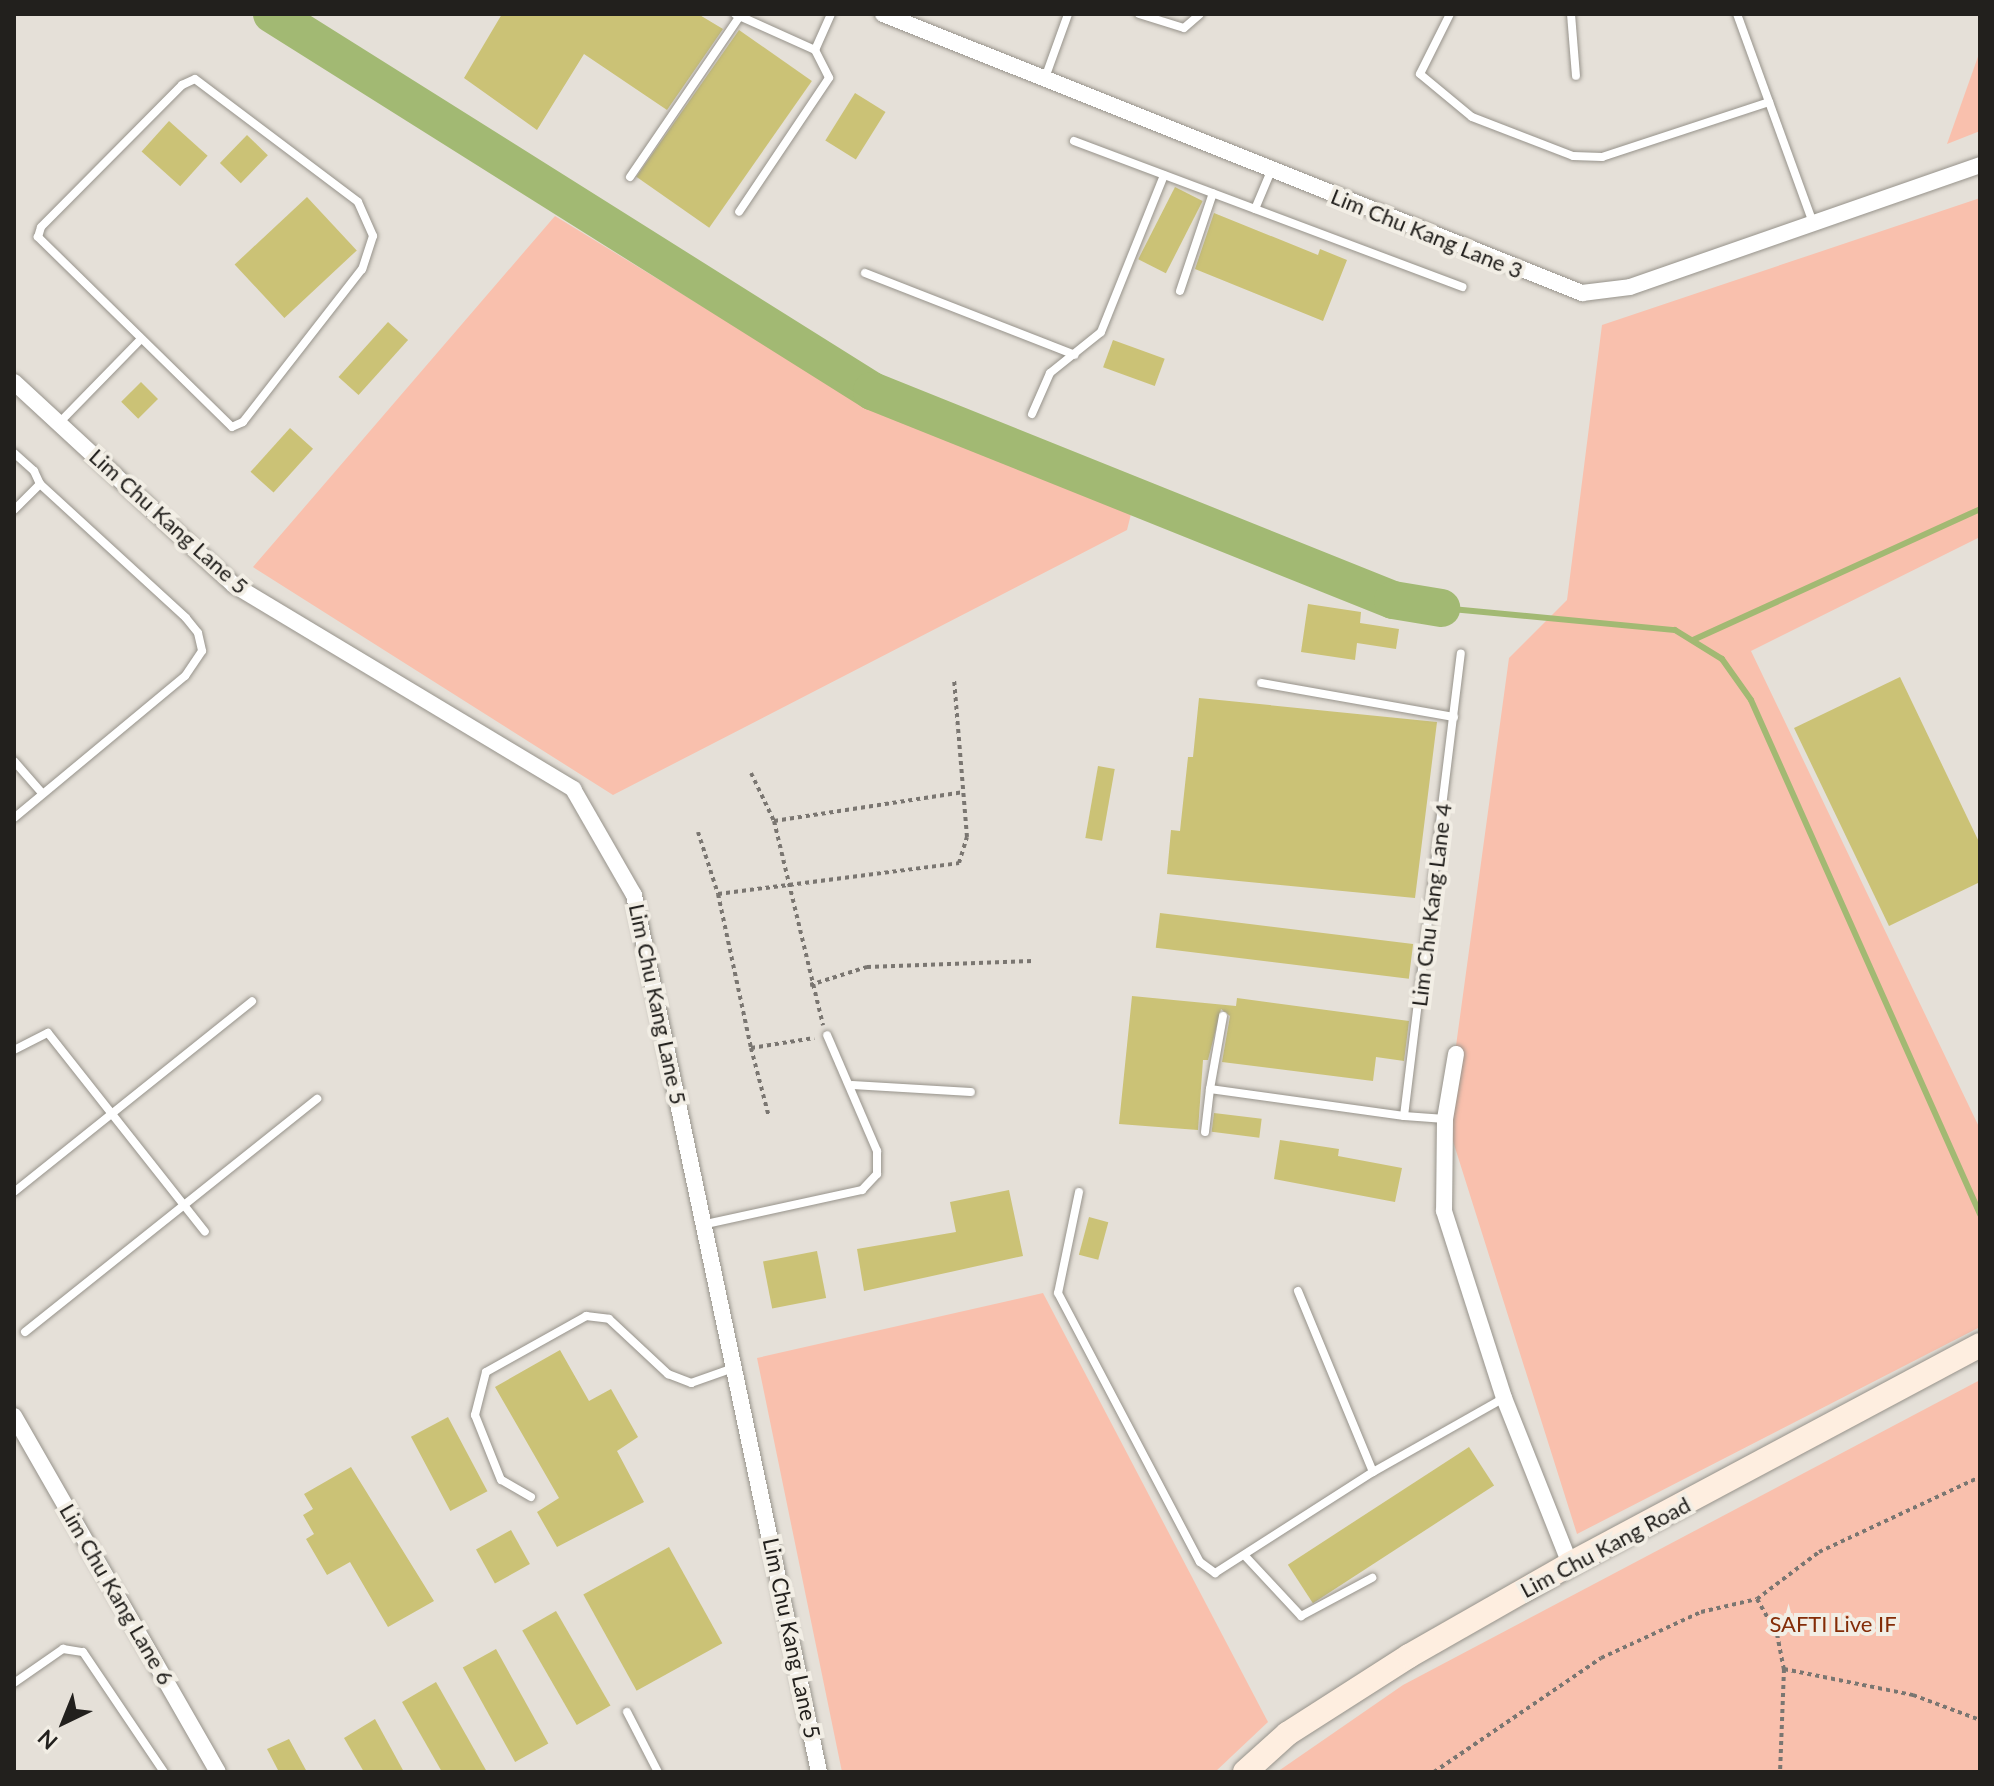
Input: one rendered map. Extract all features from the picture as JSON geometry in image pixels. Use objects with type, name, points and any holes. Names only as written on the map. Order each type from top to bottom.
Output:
[{"type":"main road","name":"Lim Chu Kang Road","points":[[1245,1772],[1311,1719],[1570,1564],[1980,1345]]},
{"type":"street","name":"Lim Chu Kang Lane 3","points":[[883,14],[1582,293],[1630,287],[1980,165]]},
{"type":"street","name":"Lim Chu Kang Lane 5","points":[[15,384],[234,585],[573,789],[634,895],[737,1366],[819,1772]]},
{"type":"street","points":[[1456,1054],[1445,1119],[1444,1211],[1504,1398],[1570,1564]]},
{"type":"street","name":"Lim Chu Kang Lane 6","points":[[14,1416],[218,1772]]},
{"type":"lane","points":[[815,50],[831,14]]},
{"type":"lane","points":[[1045,79],[1068,14]]},
{"type":"lane","points":[[1139,14],[1184,28],[1200,14]]},
{"type":"lane","points":[[1450,14],[1420,74],[1472,117],[1573,156],[1602,157],[1769,102]]},
{"type":"lane","points":[[1571,14],[1576,76]]},
{"type":"lane","points":[[1737,14],[1813,223]]},
{"type":"lane","points":[[630,177],[738,15],[815,50],[829,78],[739,212]]},
{"type":"lane","points":[[195,79],[358,202],[369,217],[371,254],[243,422],[232,427],[139,341],[38,237],[41,227],[95,172],[182,85],[195,79]]},
{"type":"lane","points":[[1074,141],[1463,287]]},
{"type":"lane","points":[[1255,209],[1271,171]]},
{"type":"lane","points":[[1032,414],[1050,373],[1101,332],[1164,175]]},
{"type":"lane","points":[[1180,291],[1213,193]]},
{"type":"lane","points":[[865,273],[1075,355]]},
{"type":"lane","points":[[59,423],[139,341]]},
{"type":"lane","points":[[14,453],[34,471],[40,484],[186,618],[198,633],[202,651],[185,676],[14,818]]},
{"type":"lane","points":[[14,510],[40,484]]},
{"type":"lane","name":"Lim Chu Kang Lane 4","points":[[1404,1116],[1461,653]]},
{"type":"lane","points":[[1261,683],[1454,717]]},
{"type":"lane","points":[[14,761],[42,793]]},
{"type":"lane","points":[[14,1192],[252,1001]]},
{"type":"lane","points":[[1205,1132],[1223,1016]]},
{"type":"lane","points":[[14,1050],[48,1033],[205,1232]]},
{"type":"lane","points":[[706,1224],[862,1190],[877,1174],[877,1151],[852,1085],[827,1035]]},
{"type":"lane","points":[[852,1085],[971,1092]]},
{"type":"lane","points":[[1210,1089],[1445,1119]]},
{"type":"lane","points":[[25,1332],[317,1099]]},
{"type":"lane","points":[[1079,1192],[1058,1293],[1200,1562],[1215,1573],[1246,1557],[1373,1472],[1504,1398]]},
{"type":"lane","points":[[1298,1291],[1373,1472]]},
{"type":"lane","points":[[531,1497],[501,1480],[475,1415],[486,1372],[586,1316],[609,1319],[668,1374],[691,1383],[737,1366]]},
{"type":"lane","points":[[1246,1557],[1301,1616],[1372,1578]]},
{"type":"lane","points":[[14,1683],[63,1649],[83,1652],[164,1772]]},
{"type":"lane","points":[[627,1712],[658,1772]]},
{"type":"path","points":[[718,894],[791,882],[959,863],[967,837],[954,680]]},
{"type":"path","points":[[751,773],[774,821],[791,882],[810,985],[827,1035],[751,1048]]},
{"type":"path","points":[[774,821],[964,792]]},
{"type":"path","points":[[698,832],[718,894],[769,1117]]},
{"type":"path","points":[[810,985],[867,967],[1034,961]]},
{"type":"path","points":[[1434,1772],[1601,1658],[1701,1612],[1757,1599],[1819,1552],[1980,1477]]},
{"type":"path","points":[[1757,1599],[1777,1634],[1784,1669],[1780,1772]]},
{"type":"path","points":[[1784,1669],[1913,1695],[1980,1720]]},
{"type":"green space","points":[[1980,51],[1980,131],[1947,144]]},
{"type":"green space","points":[[1980,198],[1980,537],[1751,651],[1980,1129],[1980,1327],[1577,1534],[1446,1119],[1509,658],[1567,600],[1602,325]]},
{"type":"green space","points":[[555,216],[857,401],[1131,514],[1127,530],[613,795],[253,567]]},
{"type":"green space","points":[[1043,1293],[1268,1722],[1215,1772],[842,1772],[757,1358]]},
{"type":"green space","name":"SAFTI Live IF","points":[[1980,1380],[1980,1772],[1277,1772],[1403,1685]]},
{"type":"building","points":[[502,14],[698,14],[723,29],[667,110],[584,54],[537,130],[464,78]]},
{"type":"building","points":[[739,30],[812,81],[709,228],[636,177]]},
{"type":"building","points":[[855,93],[886,112],[856,160],[825,140]]},
{"type":"building","points":[[169,121],[208,156],[180,186],[142,151]]},
{"type":"building","points":[[247,135],[268,155],[241,183],[220,163]]},
{"type":"building","points":[[1175,187],[1203,201],[1166,273],[1138,259]]},
{"type":"building","points":[[307,197],[357,250],[284,318],[235,265]]},
{"type":"building","points":[[1214,213],[1318,255],[1320,249],[1347,260],[1323,321],[1195,269]]},
{"type":"building","points":[[388,322],[408,340],[359,395],[338,377]]},
{"type":"building","points":[[1113,340],[1165,359],[1155,386],[1103,367]]},
{"type":"building","points":[[141,382],[158,399],[138,419],[121,402]]},
{"type":"building","points":[[290,428],[313,449],[274,493],[251,472]]},
{"type":"building","points":[[1308,604],[1361,612],[1360,623],[1399,629],[1396,649],[1357,643],[1355,660],[1301,652]]},
{"type":"building","points":[[1900,677],[1980,844],[1980,882],[1889,926],[1794,728]]},
{"type":"building","points":[[1199,698],[1437,722],[1415,898],[1167,874],[1171,830],[1180,831],[1188,757],[1193,757]]},
{"type":"building","points":[[1098,766],[1115,769],[1102,841],[1085,838]]},
{"type":"building","points":[[1160,913],[1413,944],[1409,979],[1156,948]]},
{"type":"building","points":[[1132,996],[1236,1006],[1237,998],[1409,1021],[1404,1061],[1376,1057],[1373,1081],[1222,1062],[1230,1016],[1221,1009],[1208,1060],[1203,1060],[1198,1130],[1119,1124]]},
{"type":"building","points":[[1214,1113],[1262,1119],[1259,1138],[1212,1132]]},
{"type":"building","points":[[1280,1140],[1339,1149],[1338,1156],[1402,1168],[1395,1202],[1274,1179]]},
{"type":"building","points":[[1009,1190],[1023,1256],[864,1291],[857,1249],[956,1232],[950,1202]]},
{"type":"building","points":[[1089,1217],[1108,1222],[1098,1260],[1079,1255]]},
{"type":"building","points":[[817,1251],[826,1298],[772,1309],[763,1261]]},
{"type":"building","points":[[560,1350],[589,1401],[611,1389],[638,1437],[617,1451],[644,1502],[557,1547],[537,1512],[559,1498],[495,1387]]},
{"type":"building","points":[[448,1417],[487,1491],[450,1511],[411,1437]]},
{"type":"building","points":[[1469,1447],[1494,1486],[1313,1603],[1288,1565]]},
{"type":"building","points":[[351,1467],[434,1601],[388,1627],[350,1562],[327,1575],[306,1539],[314,1534],[303,1515],[313,1509],[304,1494]]},
{"type":"building","points":[[511,1530],[530,1564],[495,1584],[476,1549]]},
{"type":"building","points":[[669,1547],[722,1643],[637,1691],[583,1595]]},
{"type":"building","points":[[556,1611],[610,1705],[577,1725],[522,1630]]},
{"type":"building","points":[[496,1649],[548,1743],[515,1762],[463,1667]]},
{"type":"building","points":[[436,1682],[487,1772],[442,1772],[402,1702]]},
{"type":"building","points":[[375,1719],[404,1772],[364,1772],[344,1738]]},
{"type":"building","points":[[289,1739],[307,1772],[279,1772],[267,1749]]},
{"type":"waterway","points":[[272,14],[872,391],[1393,600],[1441,608]]},
{"type":"waterway","points":[[1693,640],[1980,509]]},
{"type":"waterway","points":[[1441,608],[1675,630],[1722,659],[1751,700],[1980,1214]]}]
